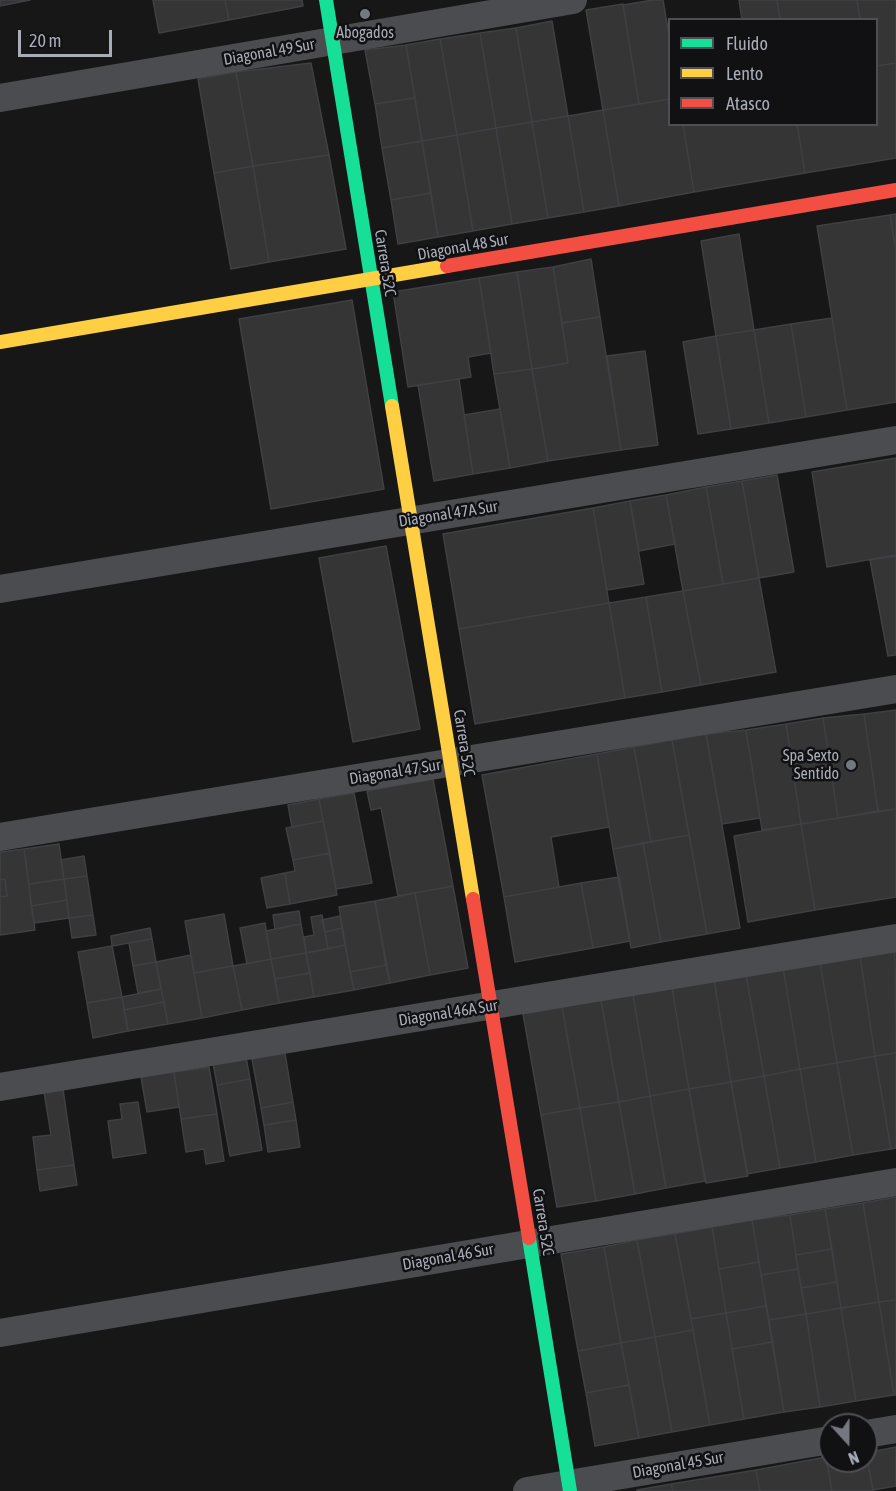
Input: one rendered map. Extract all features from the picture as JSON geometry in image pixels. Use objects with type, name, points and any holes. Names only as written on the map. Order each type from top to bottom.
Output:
[{"type":"street","name":"Carrera 52C","points":[[326,0],[570,1487]]},
{"type":"street","name":"Diagonal 49 Sur","points":[[0,98],[573,0]]},
{"type":"street","name":"Diagonal 48 Sur","points":[[0,342],[896,190]]},
{"type":"street","name":"Diagonal 47A Sur","points":[[0,589],[896,440]]},
{"type":"street","name":"Diagonal 47 Sur","points":[[0,837],[896,689]]},
{"type":"street","name":"Diagonal 46A Sur","points":[[0,1087],[896,938]]},
{"type":"street","name":"Diagonal 46 Sur","points":[[0,1333],[896,1182]]},
{"type":"street","points":[[878,1432],[896,1429]]},
{"type":"street","name":"Diagonal 45 Sur","points":[[526,1491],[570,1487],[818,1442]]},
{"type":"building","points":[[0,0],[30,0],[0,6]]},
{"type":"building","points":[[153,0],[225,0],[229,20],[159,33]]},
{"type":"building","points":[[225,0],[302,0],[303,6],[229,20]]},
{"type":"building","points":[[663,0],[668,29],[668,99],[639,104],[623,5]]},
{"type":"building","points":[[739,0],[777,0],[780,18],[742,18]]},
{"type":"building","points":[[777,0],[857,0],[860,18],[780,18]]},
{"type":"building","points":[[857,0],[896,0],[896,63],[878,66],[878,18],[860,18]]},
{"type":"building","points":[[623,4],[639,104],[603,110],[586,10]]},
{"type":"building","points":[[552,21],[568,116],[532,122],[516,28]]},
{"type":"building","points":[[516,28],[532,122],[496,128],[480,33]]},
{"type":"building","points":[[480,33],[496,128],[457,135],[440,39]]},
{"type":"building","points":[[440,39],[457,135],[422,141],[406,45]]},
{"type":"building","points":[[406,45],[415,98],[375,104],[365,50]]},
{"type":"building","points":[[311,63],[329,155],[253,166],[236,72]]},
{"type":"building","points":[[896,63],[896,158],[805,173],[797,126],[878,126],[878,66]]},
{"type":"building","points":[[236,72],[253,166],[214,173],[198,79]]},
{"type":"building","points":[[415,98],[422,141],[382,148],[375,104]]},
{"type":"building","points":[[668,99],[668,126],[683,126],[694,192],[619,206],[603,110]]},
{"type":"building","points":[[603,110],[619,206],[584,212],[568,116]]},
{"type":"building","points":[[568,116],[584,212],[548,218],[532,122]]},
{"type":"building","points":[[532,122],[548,218],[512,224],[496,128]]},
{"type":"building","points":[[683,126],[797,126],[805,173],[694,192]]},
{"type":"building","points":[[496,128],[512,224],[473,231],[457,135]]},
{"type":"building","points":[[457,135],[473,231],[438,237],[422,141]]},
{"type":"building","points":[[422,141],[431,193],[391,200],[382,148]]},
{"type":"building","points":[[329,155],[346,249],[269,262],[253,166]]},
{"type":"building","points":[[253,166],[269,262],[231,269],[214,173]]},
{"type":"building","points":[[431,193],[438,237],[398,244],[391,200]]},
{"type":"building","points":[[896,214],[896,250],[890,215]]},
{"type":"building","points":[[890,215],[896,250],[896,402],[847,410],[817,226]]},
{"type":"building","points":[[739,234],[754,330],[716,336],[701,241]]},
{"type":"building","points":[[591,259],[600,317],[562,323],[553,267]]},
{"type":"building","points":[[553,267],[568,363],[532,369],[517,272]]},
{"type":"building","points":[[517,272],[532,369],[494,374],[479,278]]},
{"type":"building","points":[[479,278],[491,353],[468,357],[471,377],[408,387],[393,292]]},
{"type":"building","points":[[352,300],[384,489],[271,509],[239,319]]},
{"type":"building","points":[[600,317],[621,450],[548,461],[532,369],[568,363],[562,323]]},
{"type":"building","points":[[832,318],[847,410],[806,417],[791,324]]},
{"type":"building","points":[[791,324],[806,417],[769,423],[754,330]]},
{"type":"building","points":[[754,330],[769,423],[731,429],[716,336]]},
{"type":"building","points":[[716,336],[731,429],[698,434],[683,342]]},
{"type":"building","points":[[645,351],[658,445],[621,450],[607,356]]},
{"type":"building","points":[[532,369],[548,461],[510,468],[494,374]]},
{"type":"building","points":[[459,379],[473,474],[434,481],[418,385]]},
{"type":"building","points":[[500,409],[510,468],[473,474],[464,415]]},
{"type":"building","points":[[896,458],[896,555],[827,567],[812,472]]},
{"type":"building","points":[[777,475],[794,572],[759,578],[742,481]]},
{"type":"building","points":[[742,481],[759,578],[723,584],[706,487]]},
{"type":"building","points":[[706,487],[723,584],[683,591],[666,495]]},
{"type":"building","points":[[666,495],[675,544],[639,551],[630,501]]},
{"type":"building","points":[[630,501],[644,584],[607,590],[593,508]]},
{"type":"building","points":[[593,508],[609,603],[459,629],[443,534]]},
{"type":"building","points":[[386,546],[420,729],[353,742],[319,558]]},
{"type":"building","points":[[896,556],[896,655],[888,656],[870,560]]},
{"type":"building","points":[[759,578],[776,672],[701,685],[683,591]]},
{"type":"building","points":[[683,591],[701,685],[662,692],[646,597]]},
{"type":"building","points":[[646,597],[662,692],[625,698],[609,603]]},
{"type":"building","points":[[609,603],[625,698],[475,724],[459,629]]},
{"type":"building","points":[[896,710],[896,809],[878,811],[864,714]]},
{"type":"building","name":"Spa Sexto Sentido","points":[[864,714],[878,811],[838,818],[823,718]]},
{"type":"building","points":[[823,718],[838,818],[801,824],[786,724]]},
{"type":"building","points":[[786,724],[801,824],[762,830],[746,730]]},
{"type":"building","points":[[746,730],[760,818],[722,824],[706,734]]},
{"type":"building","points":[[706,734],[740,928],[707,934],[672,740]]},
{"type":"building","points":[[672,740],[689,835],[651,842],[634,747]]},
{"type":"building","points":[[634,747],[651,842],[613,849],[597,754]]},
{"type":"building","points":[[597,754],[609,827],[551,837],[559,887],[504,897],[482,775]]},
{"type":"building","points":[[433,779],[453,886],[398,896],[381,808],[371,810],[367,791]]},
{"type":"building","points":[[354,793],[372,883],[336,889],[319,799]]},
{"type":"building","points":[[319,799],[323,821],[292,827],[288,805]]},
{"type":"building","points":[[896,809],[896,897],[815,910],[801,824]]},
{"type":"building","points":[[323,821],[330,853],[293,860],[286,828]]},
{"type":"building","points":[[801,824],[815,910],[748,922],[734,836]]},
{"type":"building","points":[[689,835],[707,934],[661,942],[643,843]]},
{"type":"building","points":[[643,843],[661,942],[631,948],[613,849]]},
{"type":"building","points":[[59,844],[64,879],[29,884],[24,849]]},
{"type":"building","points":[[24,849],[35,930],[0,935],[0,897],[7,896],[5,879],[0,880],[0,852]]},
{"type":"building","points":[[330,853],[337,895],[290,904],[285,873],[295,871],[293,860]]},
{"type":"building","points":[[84,856],[87,876],[64,879],[61,860]]},
{"type":"building","points":[[285,873],[290,904],[267,908],[261,878]]},
{"type":"building","points":[[87,876],[93,915],[69,918],[64,879]]},
{"type":"building","points":[[619,877],[630,941],[593,948],[581,883]]},
{"type":"building","points":[[5,879],[7,896],[0,897],[0,880]]},
{"type":"building","points":[[64,879],[67,900],[31,906],[29,884]]},
{"type":"building","points":[[581,883],[593,948],[515,962],[504,897]]},
{"type":"building","points":[[453,886],[468,968],[430,975],[415,893]]},
{"type":"building","points":[[415,893],[430,975],[390,983],[375,901]]},
{"type":"building","points":[[67,900],[69,918],[34,923],[31,906]]},
{"type":"building","points":[[375,901],[386,965],[350,972],[339,907]]},
{"type":"building","points":[[299,911],[301,924],[275,929],[273,915]]},
{"type":"building","points":[[224,914],[233,966],[194,973],[185,921]]},
{"type":"building","points":[[93,915],[96,935],[72,938],[69,918]]},
{"type":"building","points":[[322,915],[328,949],[306,953],[304,937],[314,935],[311,917]]},
{"type":"building","points":[[340,916],[342,928],[325,932],[322,920]]},
{"type":"building","points":[[265,923],[271,959],[247,964],[240,928]]},
{"type":"building","points":[[301,924],[306,953],[271,959],[266,931]]},
{"type":"building","points":[[150,928],[152,939],[112,946],[111,936]]},
{"type":"building","points":[[342,928],[345,945],[328,949],[325,932]]},
{"type":"building","points":[[152,939],[156,962],[133,966],[129,943]]},
{"type":"building","points":[[345,945],[354,990],[314,997],[306,953]]},
{"type":"building","points":[[112,946],[122,997],[87,1003],[78,952]]},
{"type":"building","points":[[895,949],[896,1053],[875,1056],[860,956]]},
{"type":"building","points":[[306,953],[310,973],[275,979],[271,959]]},
{"type":"building","points":[[191,955],[202,1018],[168,1024],[156,962]]},
{"type":"building","points":[[860,956],[875,1056],[837,1063],[820,962]]},
{"type":"building","points":[[271,959],[279,1003],[242,1010],[233,966]]},
{"type":"building","points":[[156,962],[161,989],[138,993],[133,966]]},
{"type":"building","points":[[820,962],[837,1063],[800,1069],[783,968]]},
{"type":"building","points":[[386,965],[390,983],[354,990],[350,972]]},
{"type":"building","points":[[233,966],[242,1010],[202,1018],[194,973]]},
{"type":"building","points":[[783,968],[800,1069],[764,1076],[746,975]]},
{"type":"building","points":[[310,973],[314,997],[279,1003],[275,979]]},
{"type":"building","points":[[746,975],[764,1076],[731,1082],[714,980]]},
{"type":"building","points":[[714,980],[731,1082],[689,1089],[672,988]]},
{"type":"building","points":[[672,988],[689,1089],[650,1096],[633,995]]},
{"type":"building","points":[[161,989],[164,1002],[124,1010],[122,997]]},
{"type":"building","points":[[633,995],[650,1096],[619,1102],[601,1000]]},
{"type":"building","points":[[122,997],[128,1031],[93,1038],[87,1003]]},
{"type":"building","points":[[601,1000],[619,1102],[580,1108],[562,1007]]},
{"type":"building","points":[[164,1002],[168,1024],[128,1031],[124,1010]]},
{"type":"building","points":[[562,1007],[580,1108],[541,1115],[523,1014]]},
{"type":"building","points":[[285,1053],[293,1102],[261,1108],[252,1059]]},
{"type":"building","points":[[896,1053],[896,1148],[891,1149],[875,1056]]},
{"type":"building","points":[[875,1056],[891,1149],[853,1155],[837,1063]]},
{"type":"building","points":[[246,1057],[250,1079],[217,1085],[213,1063]]},
{"type":"building","points":[[837,1063],[853,1155],[816,1162],[800,1069]]},
{"type":"building","points":[[209,1067],[217,1114],[181,1119],[174,1072]]},
{"type":"building","points":[[800,1069],[816,1162],[780,1168],[764,1076]]},
{"type":"building","points":[[174,1072],[179,1107],[147,1112],[141,1077]]},
{"type":"building","points":[[764,1076],[780,1168],[747,1174],[731,1082]]},
{"type":"building","points":[[250,1079],[262,1150],[230,1156],[217,1085]]},
{"type":"building","points":[[731,1082],[748,1176],[706,1183],[689,1089]]},
{"type":"building","points":[[63,1089],[74,1165],[37,1170],[33,1137],[51,1135],[44,1092]]},
{"type":"building","points":[[689,1089],[705,1181],[666,1188],[650,1096]]},
{"type":"building","points":[[650,1096],[666,1188],[635,1194],[619,1102]]},
{"type":"building","points":[[138,1102],[146,1153],[113,1158],[108,1121],[122,1119],[120,1104]]},
{"type":"building","points":[[293,1102],[296,1120],[264,1125],[261,1108]]},
{"type":"building","points":[[619,1102],[635,1194],[596,1201],[580,1108]]},
{"type":"building","points":[[580,1108],[596,1201],[557,1207],[541,1115]]},
{"type":"building","points":[[217,1114],[224,1161],[206,1164],[204,1149],[186,1152],[181,1119]]},
{"type":"building","points":[[296,1120],[300,1147],[268,1152],[264,1125]]},
{"type":"building","points":[[74,1165],[77,1185],[40,1191],[37,1170]]},
{"type":"building","points":[[896,1197],[896,1300],[879,1302],[863,1203]]},
{"type":"building","points":[[863,1203],[879,1302],[841,1308],[825,1209]]},
{"type":"building","points":[[825,1209],[832,1249],[796,1255],[790,1215]]},
{"type":"building","points":[[790,1215],[798,1269],[761,1275],[752,1220]]},
{"type":"building","points":[[752,1220],[759,1262],[719,1269],[712,1227]]},
{"type":"building","points":[[712,1227],[726,1313],[691,1319],[675,1234]]},
{"type":"building","points":[[675,1234],[693,1330],[655,1337],[637,1240]]},
{"type":"building","points":[[637,1240],[655,1337],[621,1343],[604,1247]]},
{"type":"building","points":[[604,1247],[621,1343],[578,1351],[561,1254]]},
{"type":"building","points":[[832,1249],[837,1282],[801,1288],[796,1255]]},
{"type":"building","points":[[759,1262],[766,1306],[726,1313],[719,1269]]},
{"type":"building","points":[[798,1269],[806,1314],[769,1320],[761,1275]]},
{"type":"building","points":[[837,1282],[841,1308],[806,1314],[801,1288]]},
{"type":"building","points":[[896,1300],[896,1395],[894,1395],[879,1302]]},
{"type":"building","points":[[879,1302],[894,1395],[856,1401],[841,1308]]},
{"type":"building","points":[[766,1306],[772,1342],[732,1349],[726,1313]]},
{"type":"building","points":[[841,1308],[856,1401],[820,1407],[806,1314]]},
{"type":"building","points":[[726,1313],[744,1419],[710,1425],[691,1319]]},
{"type":"building","points":[[806,1314],[820,1407],[784,1412],[769,1320]]},
{"type":"building","points":[[693,1330],[710,1425],[672,1432],[655,1337]]},
{"type":"building","points":[[655,1337],[672,1432],[639,1438],[621,1343]]},
{"type":"building","points":[[772,1342],[784,1412],[744,1419],[732,1349]]},
{"type":"building","points":[[621,1343],[629,1385],[586,1393],[578,1351]]},
{"type":"building","points":[[629,1385],[639,1438],[595,1446],[586,1393]]},
{"type":"building","points":[[896,1447],[896,1486],[873,1490],[870,1473],[878,1473],[878,1451]]},
{"type":"building","points":[[818,1458],[818,1473],[829,1473],[832,1491],[760,1491],[756,1470]]},
{"type":"building","points":[[756,1470],[760,1491],[673,1491],[671,1484]]},
{"type":"building","points":[[829,1473],[870,1473],[873,1491],[832,1491]]},
{"type":"building","points":[[671,1484],[673,1491],[637,1491],[637,1490]]},
{"type":"traffic: fast","points":[[326,0],[392,406]]},
{"type":"traffic: fast","points":[[529,1238],[570,1491]]},
{"type":"traffic: slow","points":[[0,342],[447,266]]},
{"type":"traffic: slow","points":[[392,406],[473,899]]},
{"type":"traffic: jam","points":[[447,266],[896,190]]},
{"type":"traffic: jam","points":[[473,899],[529,1238]]},
{"type":"place","name":"Abogados","points":[[365,14]]},
{"type":"place","name":"Spa Sexto Sentido","points":[[851,765]]}]
